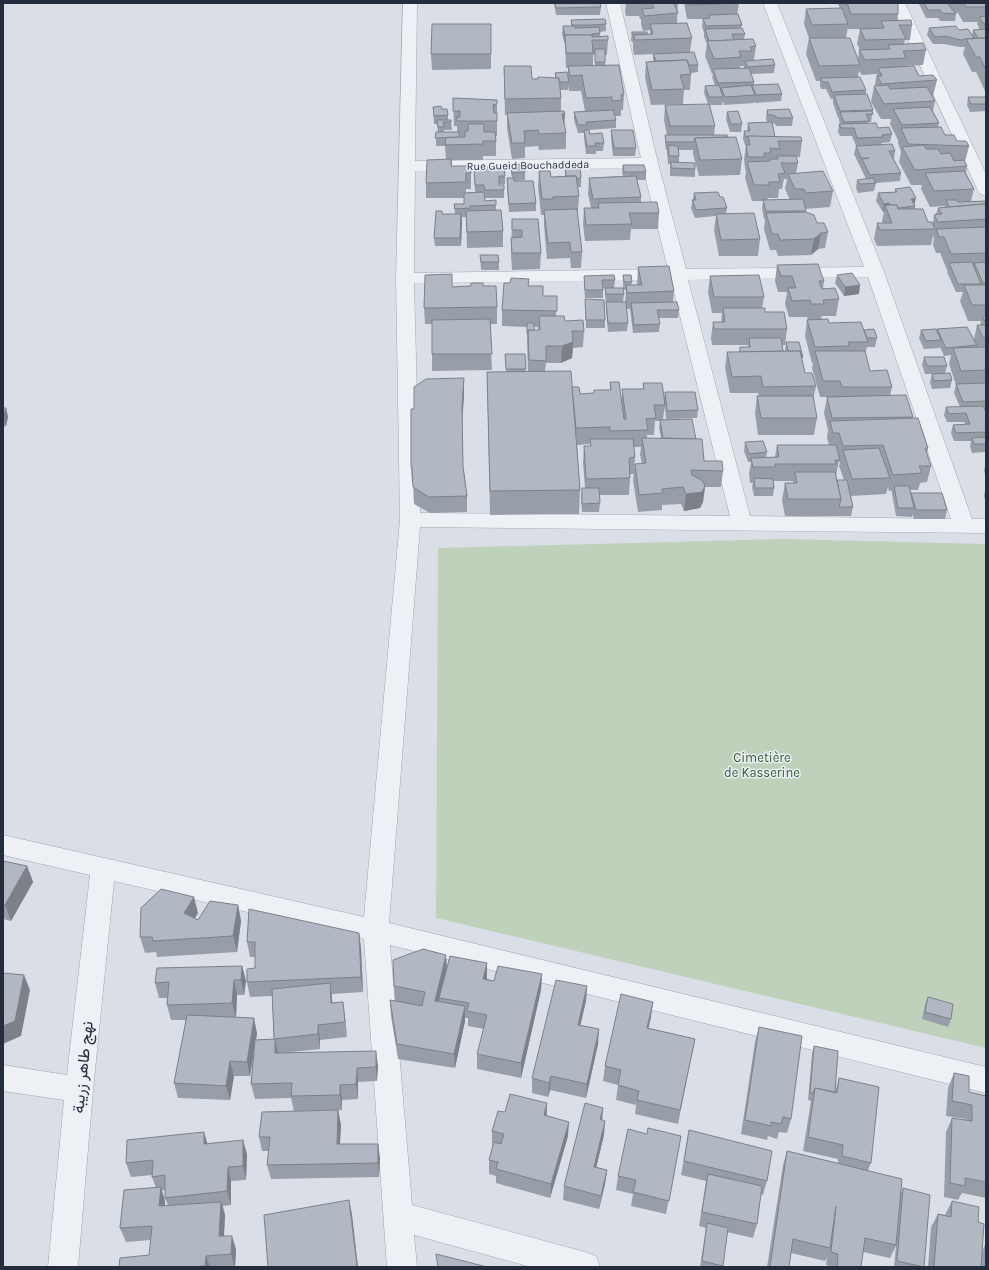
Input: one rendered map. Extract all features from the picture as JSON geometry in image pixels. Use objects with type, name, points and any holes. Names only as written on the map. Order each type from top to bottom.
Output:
[{"type":"street","points":[[402,1267],[376,931],[410,520],[405,278],[410,3]]},
{"type":"street","points":[[613,3],[650,163],[742,524]]},
{"type":"street","points":[[770,3],[875,272],[964,526]]},
{"type":"street","points":[[898,3],[986,191]]},
{"type":"street","name":"Rue Gueid Bouchaddeda","points":[[407,166],[650,163]]},
{"type":"street","points":[[405,278],[678,273],[875,272]]},
{"type":"street","points":[[410,520],[986,526]]},
{"type":"street","points":[[3,845],[376,931],[986,1080]]},
{"type":"street","name":"نهج طاهر زريبة","points":[[63,1267],[79,1090],[103,867]]},
{"type":"street","points":[[3,1078],[79,1090]]},
{"type":"street","points":[[398,1216],[585,1267]]},
{"type":"green space","name":"Cimetière de Kasserine","points":[[783,539],[986,544],[986,1048],[436,918],[438,548]]},
{"type":"building","points":[[555,3],[600,3],[601,7],[556,8]]},
{"type":"building","points":[[652,3],[678,3],[674,4],[678,13],[644,16],[642,9],[654,8]]},
{"type":"building","points":[[688,3],[739,3],[688,5]]},
{"type":"building","points":[[847,3],[898,3],[898,14],[851,14]]},
{"type":"building","points":[[924,3],[947,3],[956,14],[941,13],[940,10],[928,10]]},
{"type":"building","points":[[964,3],[986,3],[986,7],[966,7]]},
{"type":"building","points":[[842,8],[848,24],[812,25],[806,9]]},
{"type":"building","points":[[738,14],[742,25],[706,26],[703,19],[710,18],[709,15]]},
{"type":"building","points":[[986,16],[986,24],[984,24],[979,17]]},
{"type":"building","points":[[605,19],[606,24],[592,25],[572,25],[571,20]]},
{"type":"building","points":[[911,20],[912,25],[899,25],[906,39],[865,40],[860,29],[884,28],[881,21]]},
{"type":"building","points":[[687,23],[692,38],[635,40],[634,35],[653,34],[650,24]]},
{"type":"building","points":[[432,24],[491,24],[491,54],[431,54]]},
{"type":"building","points":[[563,26],[574,26],[575,28],[599,27],[600,33],[592,34],[593,36],[592,37],[592,35],[565,35],[565,37]]},
{"type":"building","points":[[956,26],[959,30],[968,29],[974,38],[961,40],[945,36],[935,37],[929,28]]},
{"type":"building","points":[[742,28],[745,34],[732,34],[734,40],[709,41],[705,29]]},
{"type":"building","points":[[986,29],[986,38],[978,38],[973,30]]},
{"type":"building","points":[[632,32],[647,32],[647,34],[632,34]]},
{"type":"building","points":[[565,35],[592,35],[592,37],[608,36],[608,40],[592,40],[593,53],[566,53]]},
{"type":"building","points":[[809,38],[850,38],[860,65],[819,66]]},
{"type":"building","points":[[986,38],[986,70],[980,57],[976,57],[966,39]]},
{"type":"building","points":[[753,39],[756,46],[750,47],[752,51],[739,51],[741,57],[714,59],[707,41]]},
{"type":"building","points":[[923,43],[926,50],[903,51],[906,58],[865,60],[859,50],[890,49],[888,45]]},
{"type":"building","points":[[595,49],[605,49],[605,62],[595,62]]},
{"type":"building","points":[[694,52],[698,65],[689,65],[687,60],[656,61],[653,54]]},
{"type":"building","points":[[773,59],[775,65],[747,67],[745,61]]},
{"type":"building","points":[[687,60],[691,74],[680,75],[684,89],[652,90],[646,62]]},
{"type":"building","points":[[619,65],[624,94],[621,95],[622,100],[612,101],[612,97],[586,98],[582,75],[570,76],[568,66]]},
{"type":"building","points":[[504,66],[531,66],[532,79],[538,79],[538,77],[559,78],[561,98],[505,99]]},
{"type":"building","points":[[914,66],[919,76],[933,75],[937,80],[882,84],[877,76],[882,76],[878,68]]},
{"type":"building","points":[[749,68],[754,82],[718,83],[713,69]]},
{"type":"building","points":[[567,72],[569,82],[559,82],[559,78],[556,78],[555,73]]},
{"type":"building","points":[[860,77],[866,90],[832,92],[828,82],[823,82],[821,78]]},
{"type":"building","points":[[778,84],[782,94],[756,95],[752,85]]},
{"type":"building","points":[[719,85],[723,97],[709,97],[705,86]]},
{"type":"building","points":[[751,85],[755,95],[725,97],[721,88]]},
{"type":"building","points":[[888,85],[890,89],[927,87],[935,101],[884,104],[874,86]]},
{"type":"building","points":[[867,94],[873,110],[840,111],[834,95]]},
{"type":"building","points":[[968,97],[986,97],[986,104],[971,104]]},
{"type":"building","points":[[453,98],[497,100],[497,104],[493,105],[494,113],[497,113],[497,121],[457,121],[457,117],[460,117],[460,111],[453,111]]},
{"type":"building","points":[[709,104],[715,126],[670,126],[665,105]]},
{"type":"building","points":[[441,106],[442,109],[447,109],[448,115],[434,116],[433,107]]},
{"type":"building","points":[[930,107],[939,123],[902,125],[893,109]]},
{"type":"building","points":[[789,109],[793,118],[778,118],[773,115],[768,115],[767,110]]},
{"type":"building","points":[[613,110],[616,120],[586,122],[587,125],[578,125],[574,112]]},
{"type":"building","points":[[564,111],[565,114],[562,114],[566,133],[539,134],[538,130],[524,131],[525,143],[512,143],[507,113]]},
{"type":"building","points":[[738,111],[742,124],[731,124],[727,112]]},
{"type":"building","points":[[872,111],[873,114],[866,114],[869,121],[844,122],[840,112]]},
{"type":"building","points":[[437,120],[451,120],[451,122],[443,122],[444,127],[438,127]]},
{"type":"building","points":[[772,122],[775,137],[746,137],[744,131],[750,131],[748,123]]},
{"type":"building","points":[[876,123],[878,128],[889,127],[892,134],[882,135],[883,137],[857,138],[854,128],[841,128],[839,124]]},
{"type":"building","points":[[468,124],[484,124],[484,132],[495,132],[496,141],[483,141],[483,144],[445,145],[446,137],[465,137],[465,131],[468,131]]},
{"type":"building","points":[[941,127],[945,135],[954,135],[957,141],[966,141],[969,146],[908,144],[901,128]]},
{"type":"building","points":[[584,130],[589,130],[590,134],[602,133],[604,143],[595,143],[596,146],[587,146]]},
{"type":"building","points":[[611,130],[633,130],[636,148],[614,148]]},
{"type":"building","points":[[436,132],[459,132],[459,137],[435,138]]},
{"type":"building","points":[[665,135],[727,135],[728,137],[695,138],[694,142],[666,142]]},
{"type":"building","points":[[748,136],[801,137],[802,141],[778,141],[780,149],[770,148],[771,153],[764,153],[765,157],[748,157],[746,145],[750,145]]},
{"type":"building","points":[[736,137],[742,159],[700,160],[695,138]]},
{"type":"building","points":[[892,144],[895,151],[889,151],[901,173],[870,175],[862,159],[869,158],[861,158],[856,146]]},
{"type":"building","points":[[668,145],[678,146],[679,156],[669,156]]},
{"type":"building","points":[[924,145],[926,149],[938,149],[941,154],[950,153],[954,161],[964,160],[967,166],[915,170],[902,147]]},
{"type":"building","points":[[777,156],[796,156],[798,163],[781,163],[785,173],[778,174],[780,182],[769,182],[769,185],[754,185],[747,162],[770,161],[769,159],[778,159]]},
{"type":"building","points":[[451,159],[451,166],[471,166],[471,173],[466,173],[466,182],[426,183],[427,160]]},
{"type":"building","points":[[671,162],[695,163],[695,169],[671,168]]},
{"type":"building","points":[[524,164],[525,172],[512,173],[511,165]]},
{"type":"building","points":[[623,165],[644,165],[646,172],[624,172]]},
{"type":"building","points":[[504,166],[505,176],[499,176],[499,185],[504,185],[504,190],[485,190],[484,185],[475,185],[474,167]]},
{"type":"building","points":[[565,166],[580,166],[581,178],[577,179],[576,176],[566,176]]},
{"type":"building","points":[[539,171],[550,171],[551,177],[576,176],[579,196],[542,199]]},
{"type":"building","points":[[823,171],[833,191],[806,193],[804,189],[795,189],[788,174]]},
{"type":"building","points":[[964,171],[974,189],[934,191],[925,173]]},
{"type":"building","points":[[636,176],[641,197],[593,199],[589,178]]},
{"type":"building","points":[[507,178],[514,178],[514,181],[533,181],[536,203],[509,204]]},
{"type":"building","points":[[873,178],[876,183],[860,184],[857,180]]},
{"type":"building","points":[[910,187],[916,198],[911,199],[915,206],[898,208],[897,205],[890,205],[889,203],[884,204],[878,193],[897,192],[895,189]]},
{"type":"building","points":[[484,192],[485,201],[496,200],[496,205],[470,206],[470,208],[455,209],[454,204],[464,204],[464,193]]},
{"type":"building","points":[[718,192],[720,197],[723,197],[727,208],[696,210],[692,200],[696,200],[694,193]]},
{"type":"building","points":[[803,199],[806,211],[766,211],[763,200]]},
{"type":"building","points":[[946,200],[957,200],[958,202],[986,201],[986,206],[985,204],[949,207]]},
{"type":"building","points":[[657,202],[659,213],[629,213],[632,224],[586,225],[584,208],[599,208],[598,203]]},
{"type":"building","points":[[985,204],[986,219],[938,222],[934,215],[942,214],[938,208]]},
{"type":"building","points":[[885,205],[897,205],[898,209],[923,209],[928,222],[932,222],[935,229],[880,230],[877,223],[892,223]]},
{"type":"building","points":[[577,209],[582,252],[571,252],[570,242],[548,243],[544,210]]},
{"type":"building","points":[[501,210],[503,231],[467,232],[466,211]]},
{"type":"building","points":[[436,211],[442,211],[442,214],[461,214],[460,238],[434,238]]},
{"type":"building","points":[[806,212],[814,215],[817,223],[824,223],[828,232],[821,233],[814,239],[780,240],[778,234],[772,234],[766,213]]},
{"type":"building","points":[[754,213],[760,239],[721,240],[716,214]]},
{"type":"building","points":[[512,219],[538,219],[541,253],[512,253],[511,238],[522,237],[522,230],[512,230]]},
{"type":"building","points":[[986,227],[986,253],[951,254],[944,237],[939,237],[936,229]]},
{"type":"building","points":[[480,255],[498,255],[499,262],[481,262]]},
{"type":"building","points":[[972,262],[981,284],[958,284],[949,263]]},
{"type":"building","points":[[986,262],[986,283],[983,283],[974,263]]},
{"type":"building","points":[[818,264],[824,281],[819,281],[822,289],[835,288],[839,299],[823,300],[824,304],[811,304],[810,300],[792,301],[788,288],[796,288],[792,276],[781,276],[777,265]]},
{"type":"building","points":[[669,266],[674,291],[627,293],[626,285],[642,285],[638,267]]},
{"type":"building","points":[[852,273],[860,285],[845,287],[837,275]]},
{"type":"building","points":[[452,274],[452,287],[471,286],[471,283],[483,283],[483,286],[496,286],[497,307],[424,308],[425,275]]},
{"type":"building","points":[[614,275],[615,280],[602,280],[603,290],[585,290],[584,276]]},
{"type":"building","points":[[623,275],[631,275],[632,282],[624,282]]},
{"type":"building","points":[[759,275],[764,297],[714,297],[710,276]]},
{"type":"building","points":[[511,278],[529,279],[528,286],[543,286],[543,296],[557,296],[557,311],[502,310],[504,283],[510,283]]},
{"type":"building","points":[[964,285],[986,285],[986,305],[972,305]]},
{"type":"building","points":[[605,288],[623,288],[624,294],[606,294]]},
{"type":"building","points":[[585,299],[604,300],[605,320],[586,320]]},
{"type":"building","points":[[606,302],[626,302],[628,323],[608,323]]},
{"type":"building","points":[[677,302],[679,310],[657,310],[660,324],[634,325],[631,303]]},
{"type":"building","points":[[723,308],[765,308],[765,312],[784,312],[787,329],[714,329],[713,322],[725,322]]},
{"type":"building","points":[[539,316],[564,316],[565,321],[583,320],[584,331],[572,331],[573,342],[562,346],[546,346],[546,361],[529,360],[528,330],[540,330]]},
{"type":"building","points":[[982,316],[986,316],[986,323]]},
{"type":"building","points":[[490,319],[492,354],[432,354],[432,320]]},
{"type":"building","points":[[828,319],[829,323],[861,322],[868,342],[848,342],[849,346],[815,347],[807,320]]},
{"type":"building","points":[[527,323],[534,323],[534,330],[528,330],[528,333],[527,333]]},
{"type":"building","points":[[977,325],[986,325],[986,338],[983,338]]},
{"type":"building","points":[[967,327],[977,345],[946,348],[937,329]]},
{"type":"building","points":[[874,329],[877,338],[867,338],[864,330]]},
{"type":"building","points":[[936,329],[941,340],[926,341],[921,330]]},
{"type":"building","points":[[749,338],[781,338],[783,351],[740,352],[740,347],[750,347]]},
{"type":"building","points":[[786,342],[799,342],[803,357],[800,351],[788,351]]},
{"type":"building","points":[[986,347],[986,370],[961,371],[953,348]]},
{"type":"building","points":[[800,351],[805,373],[812,373],[816,386],[763,387],[761,376],[732,377],[727,352]]},
{"type":"building","points":[[815,351],[865,351],[870,371],[887,370],[892,387],[842,387],[840,381],[823,381]]},
{"type":"building","points":[[505,354],[525,354],[526,369],[506,369]]},
{"type":"building","points":[[924,357],[944,357],[947,366],[927,366]]},
{"type":"building","points":[[571,371],[580,490],[490,491],[487,372]]},
{"type":"building","points":[[950,373],[952,380],[934,381],[932,374]]},
{"type":"building","points":[[464,378],[462,407],[463,466],[467,496],[429,497],[413,487],[411,467],[411,409],[414,409],[414,387],[426,379]]},
{"type":"building","points":[[610,382],[619,382],[624,419],[626,419],[622,389],[644,389],[643,383],[662,383],[665,405],[654,405],[656,418],[646,419],[648,430],[610,431],[610,427],[576,428],[572,387],[579,387],[580,394],[594,393],[594,390],[611,390]]},
{"type":"building","points":[[986,383],[986,401],[963,402],[956,384]]},
{"type":"building","points":[[665,392],[695,392],[698,410],[667,411]]},
{"type":"building","points":[[906,395],[913,417],[832,418],[827,397]]},
{"type":"building","points":[[757,396],[813,396],[817,418],[761,418]]},
{"type":"building","points":[[983,406],[986,412],[986,432],[956,433],[953,425],[970,424],[966,413],[949,414],[946,407]]},
{"type":"building","points":[[3,408],[6,408],[3,418]]},
{"type":"building","points":[[918,418],[928,448],[925,448],[931,466],[919,466],[922,473],[893,475],[883,445],[843,446],[839,433],[833,433],[830,421]]},
{"type":"building","points":[[692,419],[696,439],[663,438],[660,420]]},
{"type":"building","points":[[986,437],[986,444],[974,444],[972,438]]},
{"type":"building","points":[[642,438],[702,439],[704,461],[722,461],[723,471],[691,470],[692,475],[703,481],[705,486],[702,492],[686,494],[683,487],[662,489],[663,493],[639,495],[635,464],[646,463]]},
{"type":"building","points":[[590,439],[633,439],[635,457],[629,458],[630,478],[586,479],[584,446],[591,446]]},
{"type":"building","points":[[763,441],[767,452],[749,454],[745,442]]},
{"type":"building","points":[[777,445],[836,445],[840,460],[835,460],[836,464],[775,464],[775,467],[753,467],[751,458],[779,457]]},
{"type":"building","points":[[879,448],[890,478],[852,479],[843,450]]},
{"type":"building","points":[[795,472],[835,472],[841,499],[788,499],[785,483],[797,483]]},
{"type":"building","points":[[754,478],[773,479],[774,488],[755,488]]},
{"type":"building","points":[[837,480],[847,480],[853,507],[839,507],[841,499]]},
{"type":"building","points":[[894,486],[909,486],[914,508],[898,508]]},
{"type":"building","points":[[582,488],[599,488],[600,503],[582,504]]},
{"type":"building","points":[[911,493],[942,493],[947,510],[916,510]]},
{"type":"building","points":[[3,861],[27,866],[5,905],[3,905]]},
{"type":"building","points":[[161,889],[194,897],[184,913],[198,920],[210,901],[238,905],[233,936],[153,941],[152,937],[140,937],[141,908]]},
{"type":"building","points":[[249,909],[359,933],[361,977],[247,982],[247,969],[255,968],[255,942],[247,942]]},
{"type":"building","points":[[423,949],[446,955],[435,1001],[465,1006],[454,1054],[397,1044],[390,1000],[422,1006],[425,992],[394,986],[393,960]]},
{"type":"building","points":[[450,956],[487,963],[483,979],[494,981],[498,966],[542,974],[521,1063],[477,1054],[487,1015],[467,1011],[469,1003],[439,998]]},
{"type":"building","points":[[242,966],[241,980],[234,980],[232,1003],[167,1005],[169,982],[155,983],[157,968]]},
{"type":"building","points":[[3,973],[24,975],[15,1021],[3,1026]]},
{"type":"building","points":[[556,980],[587,986],[578,1025],[599,1029],[587,1084],[551,1076],[549,1083],[532,1078]]},
{"type":"building","points":[[330,983],[331,1003],[343,1002],[345,1022],[318,1025],[318,1034],[274,1039],[272,989]]},
{"type":"building","points":[[621,994],[653,1002],[647,1028],[695,1039],[680,1110],[637,1100],[639,1091],[618,1085],[621,1070],[605,1066]]},
{"type":"building","points":[[928,997],[953,1004],[951,1019],[925,1012]]},
{"type":"building","points":[[187,1015],[254,1018],[247,1062],[230,1061],[226,1086],[174,1083]]},
{"type":"building","points":[[759,1027],[802,1036],[791,1119],[783,1117],[781,1124],[771,1122],[771,1126],[745,1120]]},
{"type":"building","points":[[275,1039],[275,1053],[376,1051],[376,1067],[357,1068],[356,1084],[340,1085],[340,1095],[291,1096],[292,1083],[251,1084],[255,1040]]},
{"type":"building","points":[[814,1046],[838,1051],[835,1092],[815,1088],[813,1093],[810,1093]]},
{"type":"building","points":[[954,1073],[969,1076],[969,1092],[986,1096],[986,1182],[965,1178],[965,1186],[950,1183],[952,1118],[972,1121],[972,1105],[952,1101]]},
{"type":"building","points":[[839,1078],[879,1087],[871,1163],[842,1156],[843,1145],[808,1137],[815,1088],[837,1093]]},
{"type":"building","points":[[510,1094],[547,1103],[544,1115],[569,1122],[551,1184],[496,1169],[498,1162],[489,1160],[494,1142],[501,1144],[504,1134],[492,1131],[498,1111],[505,1112]]},
{"type":"building","points":[[585,1103],[603,1108],[600,1119],[605,1121],[594,1167],[607,1170],[601,1196],[564,1186]]},
{"type":"building","points":[[338,1110],[337,1144],[378,1144],[378,1163],[267,1165],[270,1137],[259,1137],[262,1112]]},
{"type":"building","points":[[648,1128],[681,1136],[669,1201],[633,1192],[636,1180],[618,1176],[628,1129],[647,1134]]},
{"type":"building","points":[[689,1130],[772,1151],[767,1181],[684,1161]]},
{"type":"building","points":[[204,1132],[204,1144],[243,1140],[243,1166],[228,1167],[227,1191],[165,1198],[165,1175],[152,1177],[153,1160],[126,1163],[127,1140]]},
{"type":"building","points":[[787,1151],[902,1179],[896,1245],[865,1238],[861,1267],[837,1267],[838,1254],[831,1252],[836,1206],[830,1248],[793,1239],[789,1267],[770,1267]]},
{"type":"building","points":[[708,1174],[762,1186],[757,1224],[702,1212]]},
{"type":"building","points":[[161,1187],[159,1206],[221,1202],[219,1236],[232,1236],[231,1254],[206,1256],[205,1266],[119,1267],[120,1258],[149,1255],[152,1226],[120,1228],[124,1190]]},
{"type":"building","points":[[903,1188],[930,1195],[924,1267],[897,1261]]},
{"type":"building","points":[[349,1200],[357,1266],[268,1267],[264,1215]]},
{"type":"building","points":[[952,1201],[979,1207],[978,1222],[984,1224],[981,1267],[934,1267],[938,1214],[951,1217]]},
{"type":"building","points":[[707,1223],[728,1228],[723,1266],[702,1261]]},
{"type":"building","points":[[436,1254],[487,1267],[438,1267]]}]
